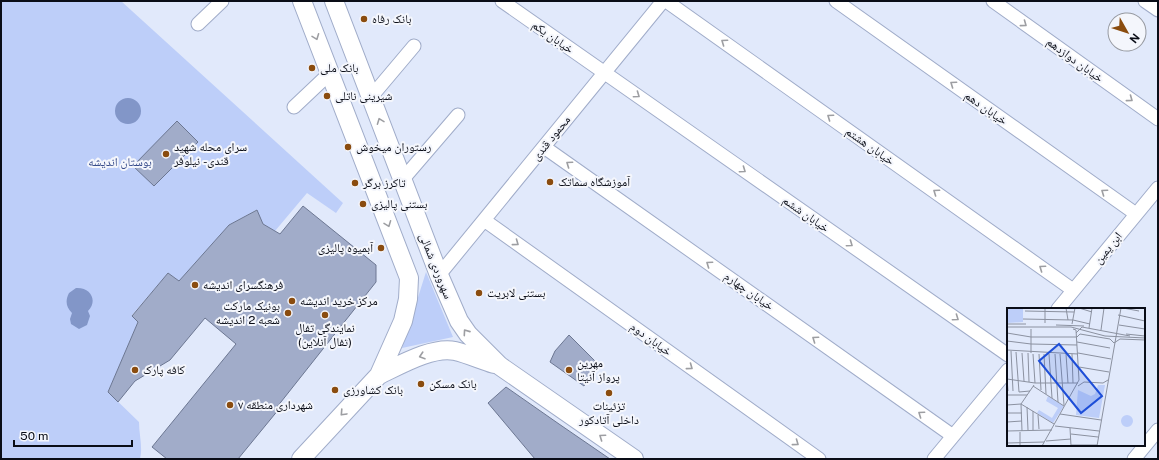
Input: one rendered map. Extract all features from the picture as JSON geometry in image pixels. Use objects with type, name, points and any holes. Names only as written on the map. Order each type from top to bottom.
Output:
[{"type":"main road","points":[[301,459],[379,374],[403,320],[408,299],[409,278],[302,1]]},
{"type":"main road","name":"سهروردی شمالی","points":[[334,1],[439,275],[459,321],[468,334],[500,366],[634,459]]},
{"type":"main road","points":[[379,374],[420,356],[441,350],[454,351],[500,366]]},
{"type":"street","points":[[198,24],[222,1]]},
{"type":"street","name":"خیابان یکم","points":[[502,1],[605,73]]},
{"type":"street","name":"محمود قندی","points":[[439,275],[665,1]]},
{"type":"street","name":"خیابان هشتم","points":[[665,1],[1074,290]]},
{"type":"street","name":"خیابان دهم","points":[[836,1],[1136,214]]},
{"type":"street","name":"خیابان دوازدهم","points":[[993,1],[1158,119]]},
{"type":"street","points":[[1145,1],[1158,10]]},
{"type":"street","points":[[371,97],[414,46]]},
{"type":"street","points":[[294,107],[330,73]]},
{"type":"street","name":"خیابان ششم","points":[[605,73],[1007,354]]},
{"type":"street","points":[[402,179],[458,115]]},
{"type":"street","name":"خیابان چهارم","points":[[544,147],[953,436]]},
{"type":"street","name":"ابن یمین","points":[[1059,308],[1158,188]]},
{"type":"street","name":"خیابان دوم","points":[[484,220],[819,459]]},
{"type":"street","points":[[934,459],[1007,371]]},
{"type":"street","points":[[1145,446],[1158,430]]},
{"type":"street","points":[[1134,459],[1145,446]]},
{"type":"green space","name":"بوستان اندیشه","points":[[1,1],[121,1],[343,203],[336,213],[307,193],[275,231],[263,224],[256,210],[229,225],[179,281],[168,273],[132,315],[138,322],[108,392],[139,422],[141,445],[140,459],[1,459]]},
{"type":"green space","points":[[426,272],[453,337],[402,348]]},
{"type":"shaded area","points":[[128,98],[137,102],[141,111],[137,120],[128,124],[119,120],[115,111],[119,102]]},
{"type":"shaded area","points":[[76,288],[86,290],[93,299],[91,307],[88,311],[90,316],[87,325],[79,329],[71,324],[70,319],[72,313],[67,304],[69,293]]},
{"type":"building","name":"سرای محله شهید قندی - نیلوفر","points":[[177,121],[198,142],[154,186],[133,166]]},
{"type":"building","points":[[303,206],[376,265],[376,282],[277,407],[279,409],[238,459],[167,459],[152,447],[236,344],[205,318],[170,360],[135,381],[118,402],[108,392],[138,322],[132,316],[168,273],[179,281],[229,225],[257,210],[263,224],[280,234]]},
{"type":"building","points":[[569,335],[598,364],[584,386],[550,362],[555,351]]},
{"type":"building","points":[[506,387],[610,459],[535,459],[488,403]]},
{"type":"place","name":"بانک رفاه","points":[[364,19]]},
{"type":"place","name":"بانک ملی","points":[[312,68]]},
{"type":"place","name":"شیرینی ناتلی","points":[[327,96]]},
{"type":"place","name":"رستوران میخوش","points":[[348,147]]},
{"type":"place","name":"سرای محله شهید قندی - نیلوفر","points":[[166,154]]},
{"type":"place","name":"آموزشگاه سماتک","points":[[550,182]]},
{"type":"place","name":"تاکرز برگر","points":[[355,183]]},
{"type":"place","name":"بستنی پالیزی","points":[[363,204]]},
{"type":"place","name":"آبمیوه پالیزی","points":[[381,248]]},
{"type":"place","name":"فرهنگسرای اندیشه","points":[[195,285]]},
{"type":"place","name":"بستنی لابریت","points":[[479,293]]},
{"type":"place","name":"مرکز خرید اندیشه","points":[[292,301]]},
{"type":"place","name":"بونیک مارکت شعبه 2 اندیشه","points":[[288,313]]},
{"type":"place","name":"نمایندگی تفال (تفال آنلاین)","points":[[325,315]]},
{"type":"place","name":"کافه پارک","points":[[135,370]]},
{"type":"place","name":"مهرین پرواز آنیتا","points":[[569,370]]},
{"type":"place","name":"بانک مسکن","points":[[421,384]]},
{"type":"place","name":"بانک کشاورزی","points":[[335,390]]},
{"type":"place","name":"تزئینات داخلی آتادکور","points":[[609,393]]},
{"type":"place","name":"شهرداری منطقه ۷","points":[[230,405]]}]
